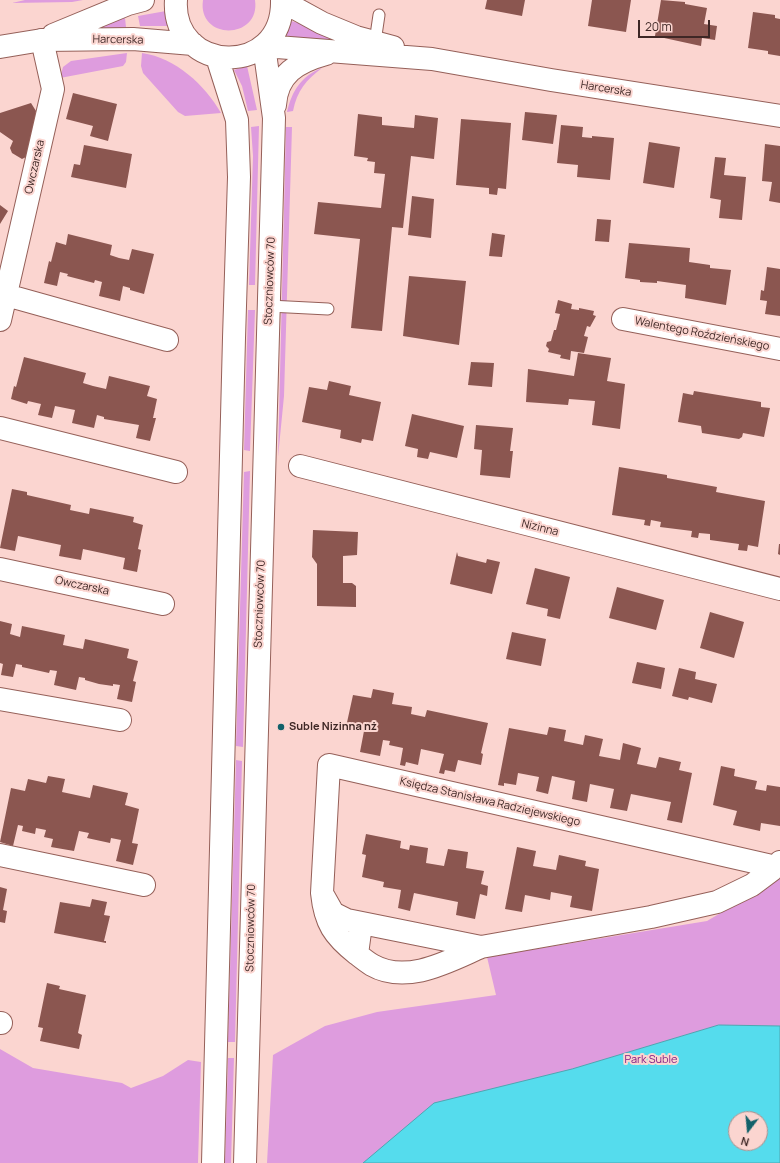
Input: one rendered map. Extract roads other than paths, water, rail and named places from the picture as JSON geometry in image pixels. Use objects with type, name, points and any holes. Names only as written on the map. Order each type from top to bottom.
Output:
[{"type":"street","points":[[176,0],[178,21],[184,34],[193,44],[204,52],[217,57],[230,58],[243,56],[264,46],[278,25],[282,13],[282,0]]},
{"type":"street","name":"Harcerska","points":[[282,0],[322,23],[356,37],[432,59]]},
{"type":"street","name":"Harcerska","points":[[42,40],[134,1]]},
{"type":"street","name":"Harcerska","points":[[0,47],[42,40],[133,40],[193,44]]},
{"type":"street","name":"Owczarska","points":[[0,320],[3,293],[53,89],[42,40]]},
{"type":"street","name":"Harcerska","points":[[264,46],[432,59],[551,80],[780,116]]},
{"type":"street","name":"Stoczniowców 70","points":[[245,1163],[274,118],[264,46]]},
{"type":"street","points":[[274,118],[276,92],[281,81],[289,71],[311,58],[334,52]]},
{"type":"street","points":[[213,1163],[239,177],[237,120],[217,57]]},
{"type":"street","points":[[3,293],[167,340]]},
{"type":"street","name":"Walentego Roździeńskiego","points":[[623,319],[780,349]]},
{"type":"street","points":[[0,428],[176,472]]},
{"type":"street","name":"Nizinna","points":[[300,466],[780,590]]},
{"type":"street","name":"Owczarska","points":[[0,569],[163,604]]},
{"type":"street","points":[[0,699],[120,720]]},
{"type":"street","name":"Księdza Stanisława Radziejewskiego","points":[[329,766],[778,864],[752,885],[717,902],[651,917],[481,947],[432,968],[395,972],[373,966],[342,942],[331,928],[324,911],[322,893],[329,766]]},
{"type":"street","points":[[0,855],[144,885]]},
{"type":"street","name":"Księdza Stanisława Radziejewskiego","points":[[322,893],[333,913],[347,920],[481,947]]},
{"type":"street","points":[[357,954],[360,932],[366,924]]},
{"type":"lane","points":[[375,42],[379,15]]},
{"type":"lane","points":[[269,306],[328,309]]},
{"type":"water","points":[[719,1025],[780,1026],[780,1163],[363,1163],[434,1103],[572,1069]]},
{"type":"place","name":"Suble Nizinna nż","points":[[281,727]]},
{"type":"park label","name":"Park Suble","points":[[651,1060]]}]
